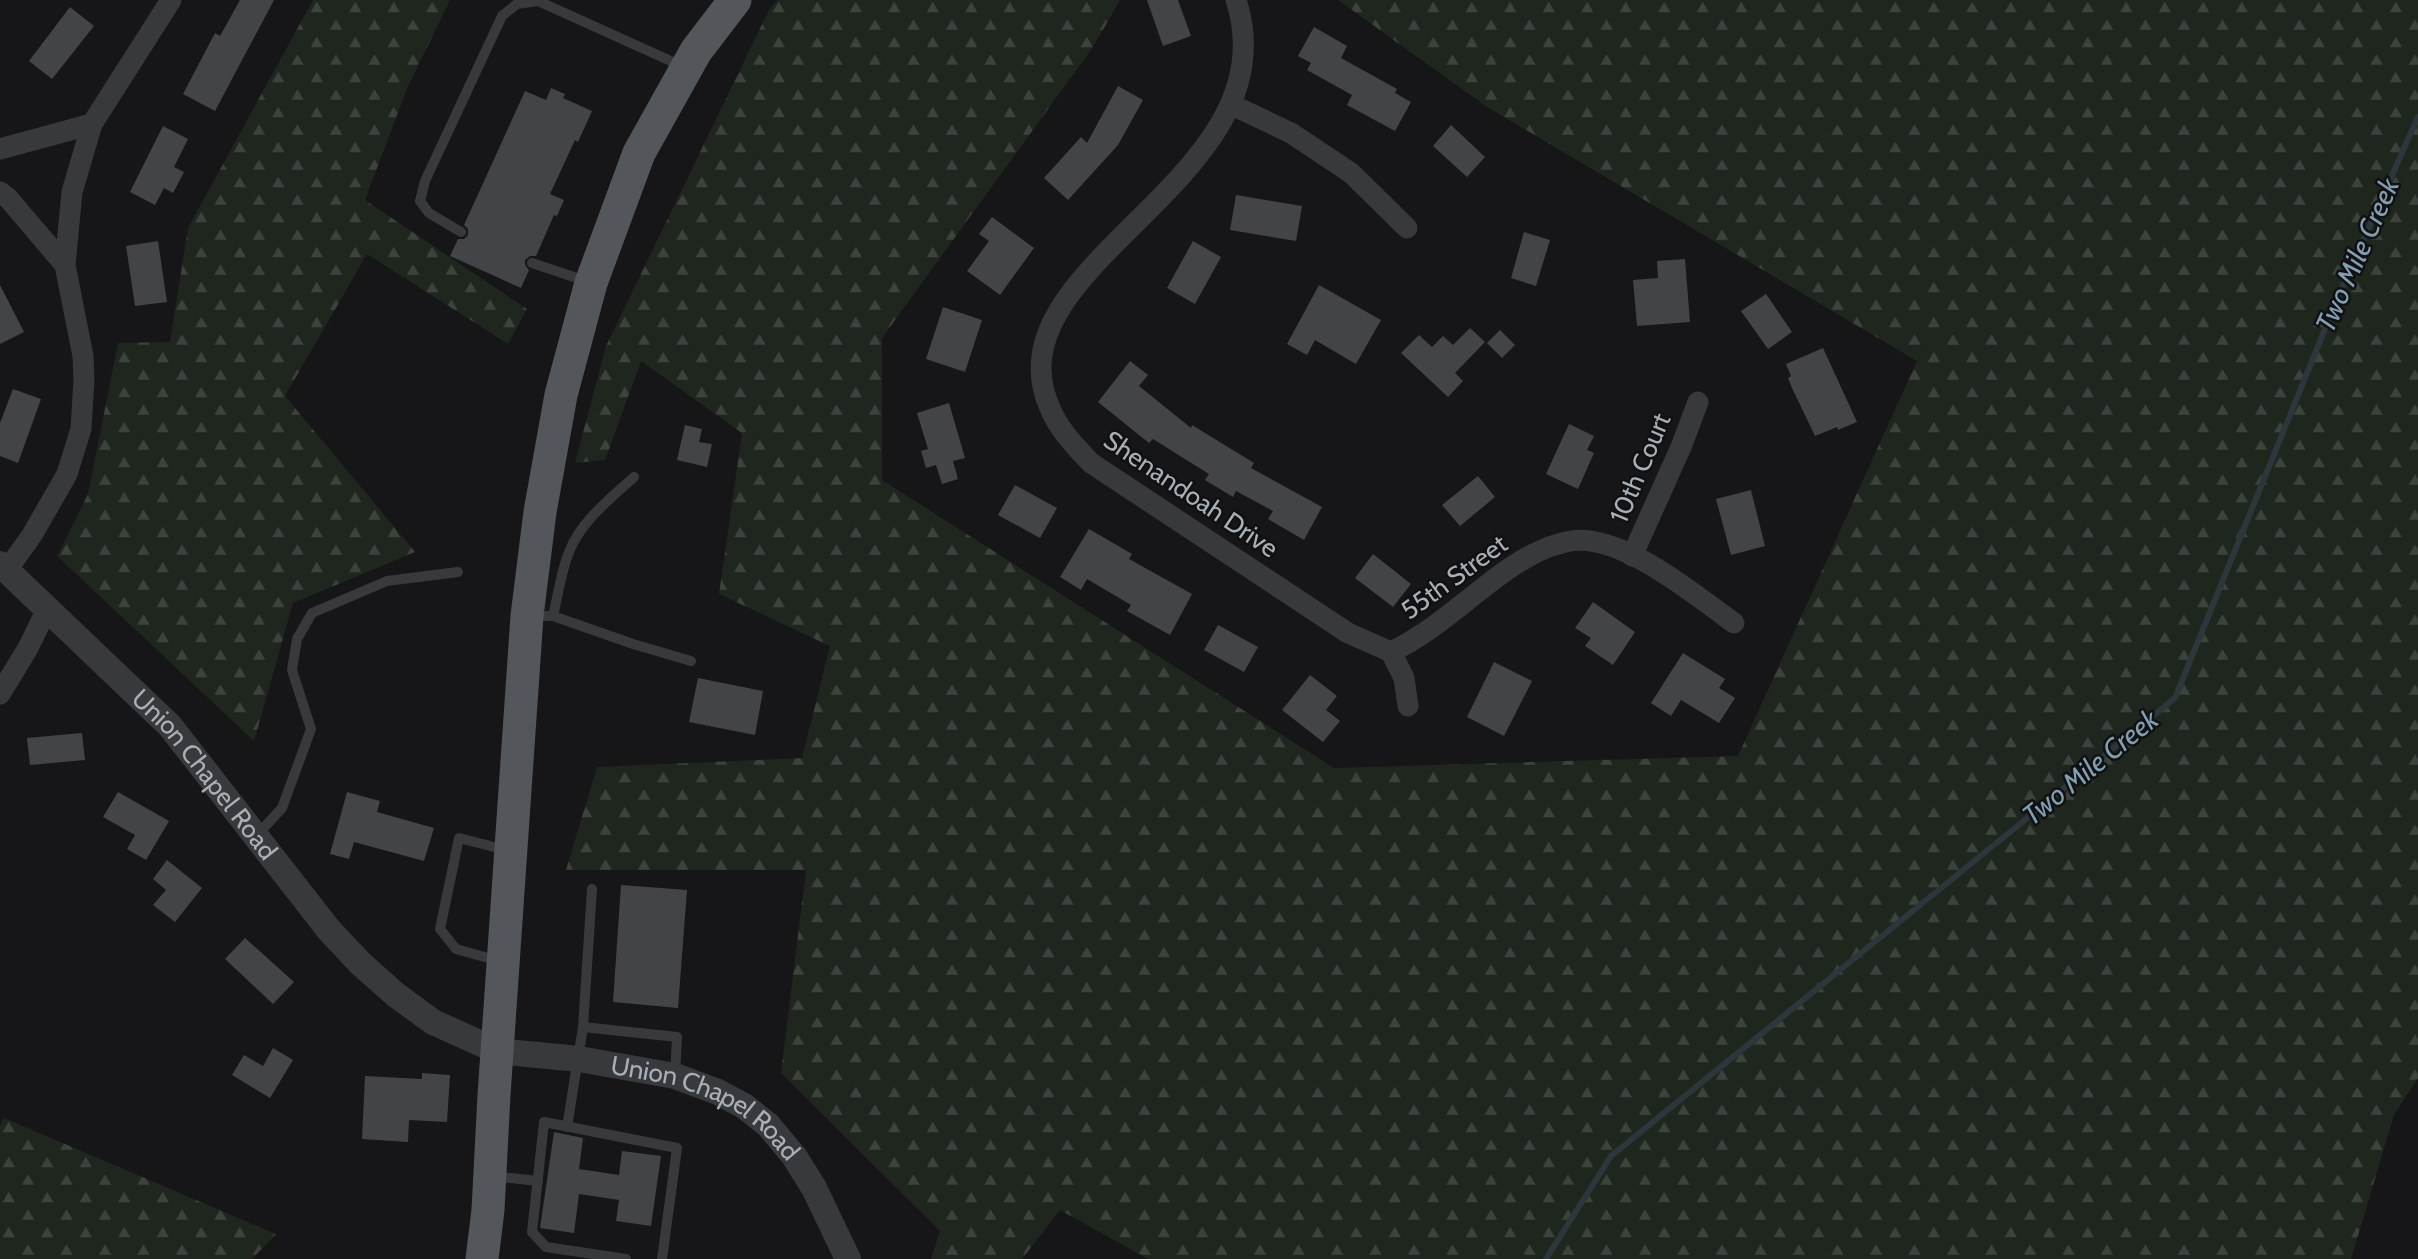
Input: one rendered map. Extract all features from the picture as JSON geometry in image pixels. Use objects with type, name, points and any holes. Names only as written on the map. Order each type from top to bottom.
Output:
[{"type":"main road","points":[[482,1259],[512,852],[540,616],[540,512],[561,395],[591,283],[639,153],[696,51],[735,0]]},
{"type":"street","points":[[4,567],[33,535],[56,496],[75,452],[81,429],[85,380],[83,356],[65,265],[72,192],[92,124],[171,0]]},
{"type":"street","name":"Shenandoah Drive","points":[[1236,0],[1243,26],[1244,51],[1242,74],[1231,105],[1211,141],[1196,160],[1113,244],[1067,296],[1046,337],[1041,360],[1048,406],[1075,446],[1101,470],[1348,633],[1391,652]]},
{"type":"street","points":[[1231,105],[1291,133],[1351,173],[1407,228]]},
{"type":"street","points":[[0,149],[92,124]]},
{"type":"street","points":[[0,192],[65,265]]},
{"type":"street","name":"10th Court","points":[[1632,556],[1681,447],[1698,402]]},
{"type":"street","name":"55th Street","points":[[1391,652],[1412,642],[1507,569],[1549,547],[1571,541],[1596,540],[1660,570],[1734,623]]},
{"type":"street","name":"Union Chapel Road","points":[[4,567],[170,726],[329,930],[361,964],[396,995],[433,1022],[497,1051],[579,1059],[675,1076],[718,1092],[744,1106],[768,1125],[794,1156],[814,1188],[848,1259]]},
{"type":"street","points":[[0,694],[28,648],[47,609]]},
{"type":"street","points":[[1391,652],[1404,678],[1408,706]]},
{"type":"lane","points":[[461,232],[429,213],[420,201],[425,181],[502,16],[517,4],[538,1],[686,69]]},
{"type":"lane","points":[[532,263],[591,283]]},
{"type":"lane","points":[[634,477],[597,511],[578,534],[540,616],[691,661]]},
{"type":"lane","points":[[257,835],[282,808],[311,729],[292,670],[297,639],[313,613],[387,581],[458,572]]},
{"type":"lane","points":[[504,962],[456,950],[440,929],[459,838],[512,852]]},
{"type":"lane","points":[[567,1127],[583,1027],[592,889]]},
{"type":"lane","points":[[583,1027],[677,1037],[675,1076]]},
{"type":"lane","points":[[626,1259],[545,1247],[533,1232],[544,1122],[677,1148],[662,1259]]},
{"type":"lane","points":[[489,1176],[538,1181]]},
{"type":"green space","points":[[313,0],[450,0],[408,86],[365,200],[527,309],[508,344],[367,254],[285,396],[415,552],[293,603],[254,741],[57,556],[88,494],[118,343],[170,342],[188,228]]},
{"type":"green space","points":[[778,0],[1120,0],[1093,47],[882,338],[882,480],[1334,768],[1738,756],[1917,361],[1487,107],[1338,0],[2418,0],[2418,1078],[2394,1115],[2351,1259],[1148,1259],[1060,1210],[1022,1259],[931,1259],[940,1231],[781,1073],[806,870],[566,870],[597,767],[802,758],[830,646],[719,594],[742,433],[641,361],[605,460],[575,463],[606,346],[769,10]]},
{"type":"green space","points":[[4,1118],[276,1234],[252,1259],[0,1259],[0,1126]]},
{"type":"building","points":[[240,0],[274,0],[215,111],[183,94],[215,33],[220,36]]},
{"type":"building","points":[[1147,0],[1178,0],[1191,36],[1163,46]]},
{"type":"building","points":[[70,7],[94,26],[52,79],[29,61]]},
{"type":"building","points":[[1314,27],[1347,46],[1341,58],[1397,89],[1395,93],[1411,102],[1395,131],[1347,105],[1352,95],[1307,70],[1311,63],[1298,56]]},
{"type":"building","points":[[1118,86],[1143,100],[1118,145],[1068,200],[1044,178],[1081,137],[1087,143]]},
{"type":"building","points":[[551,88],[565,94],[563,98],[592,111],[550,194],[564,200],[557,216],[554,215],[536,256],[525,260],[529,270],[521,288],[450,256],[458,239],[464,239],[468,235],[468,229],[464,225],[525,91],[546,100]]},
{"type":"building","points":[[1451,125],[1485,157],[1467,177],[1433,146]]},
{"type":"building","points":[[163,126],[188,139],[174,167],[184,172],[173,193],[164,188],[155,205],[130,192]]},
{"type":"building","points":[[1236,195],[1302,206],[1296,241],[1230,230]]},
{"type":"building","points":[[992,217],[1034,248],[1000,295],[967,271],[989,241],[979,234]]},
{"type":"building","points":[[1524,232],[1550,240],[1536,286],[1511,278]]},
{"type":"building","points":[[158,241],[167,302],[135,306],[126,246]]},
{"type":"building","points":[[1193,241],[1221,257],[1195,304],[1167,288]]},
{"type":"building","points":[[1685,259],[1690,322],[1637,326],[1633,280],[1658,278],[1657,261]]},
{"type":"building","points":[[0,285],[24,332],[0,344]]},
{"type":"building","points":[[1319,285],[1381,320],[1356,364],[1315,340],[1307,355],[1287,344]]},
{"type":"building","points":[[1766,294],[1792,332],[1768,349],[1741,311]]},
{"type":"building","points":[[943,307],[982,320],[965,372],[926,359]]},
{"type":"building","points":[[1470,328],[1485,342],[1455,373],[1463,381],[1448,397],[1401,353],[1419,335],[1432,347],[1443,336],[1453,345]]},
{"type":"building","points":[[1500,330],[1515,345],[1502,358],[1487,343]]},
{"type":"building","points":[[1823,348],[1857,422],[1815,436],[1792,388],[1786,364]]},
{"type":"building","points":[[1130,361],[1148,375],[1139,386],[1191,428],[1192,425],[1254,463],[1251,468],[1322,507],[1304,540],[1268,519],[1273,511],[1236,491],[1233,497],[1205,480],[1209,474],[1153,439],[1149,443],[1098,402]]},
{"type":"building","points":[[13,389],[41,399],[18,463],[0,456],[0,423]]},
{"type":"building","points":[[949,403],[965,458],[953,461],[958,479],[942,484],[936,465],[926,468],[921,451],[928,449],[917,413]]},
{"type":"building","points":[[1569,424],[1594,436],[1587,450],[1594,453],[1578,489],[1546,474]]},
{"type":"building","points":[[685,425],[702,429],[699,442],[712,444],[707,467],[677,460]]},
{"type":"building","points":[[1478,476],[1495,497],[1460,526],[1442,505]]},
{"type":"building","points":[[1015,485],[1057,508],[1040,538],[998,515]]},
{"type":"building","points":[[1751,490],[1765,546],[1731,555],[1716,499]]},
{"type":"building","points":[[1089,529],[1132,554],[1129,559],[1192,594],[1170,635],[1127,611],[1131,605],[1087,579],[1081,590],[1060,577]]},
{"type":"building","points":[[1373,554],[1411,584],[1393,607],[1355,578]]},
{"type":"building","points":[[1593,602],[1635,632],[1613,665],[1585,646],[1591,638],[1575,628]]},
{"type":"building","points":[[1218,625],[1258,647],[1244,672],[1204,650]]},
{"type":"building","points":[[1683,653],[1725,679],[1719,688],[1735,698],[1719,723],[1681,700],[1671,716],[1651,703]]},
{"type":"building","points":[[1494,662],[1532,681],[1504,736],[1467,717]]},
{"type":"building","points":[[1310,675],[1337,696],[1326,710],[1340,721],[1323,742],[1282,710]]},
{"type":"building","points":[[698,678],[763,691],[755,735],[689,722]]},
{"type":"building","points":[[82,733],[85,760],[30,765],[27,738]]},
{"type":"building","points":[[118,792],[169,821],[146,860],[127,849],[135,835],[103,817]]},
{"type":"building","points":[[347,792],[380,801],[377,812],[434,828],[424,861],[354,842],[349,859],[330,854]]},
{"type":"building","points":[[167,860],[202,888],[175,922],[153,905],[166,890],[153,879]]},
{"type":"building","points":[[621,885],[687,890],[678,1008],[613,1002]]},
{"type":"building","points":[[245,938],[294,982],[273,1004],[225,959]]},
{"type":"building","points":[[273,1048],[293,1060],[270,1098],[232,1075],[244,1055],[263,1066]]},
{"type":"building","points":[[422,1073],[450,1075],[447,1122],[409,1120],[408,1142],[362,1139],[365,1076],[422,1079]]},
{"type":"building","points":[[554,1132],[583,1138],[579,1169],[619,1175],[622,1151],[661,1156],[651,1226],[616,1221],[619,1200],[579,1194],[574,1233],[540,1228]]},
{"type":"waterway","name":"Two Mile Creek","points":[[1546,1259],[1611,1156],[2175,698],[2340,292],[2418,117]]}]
